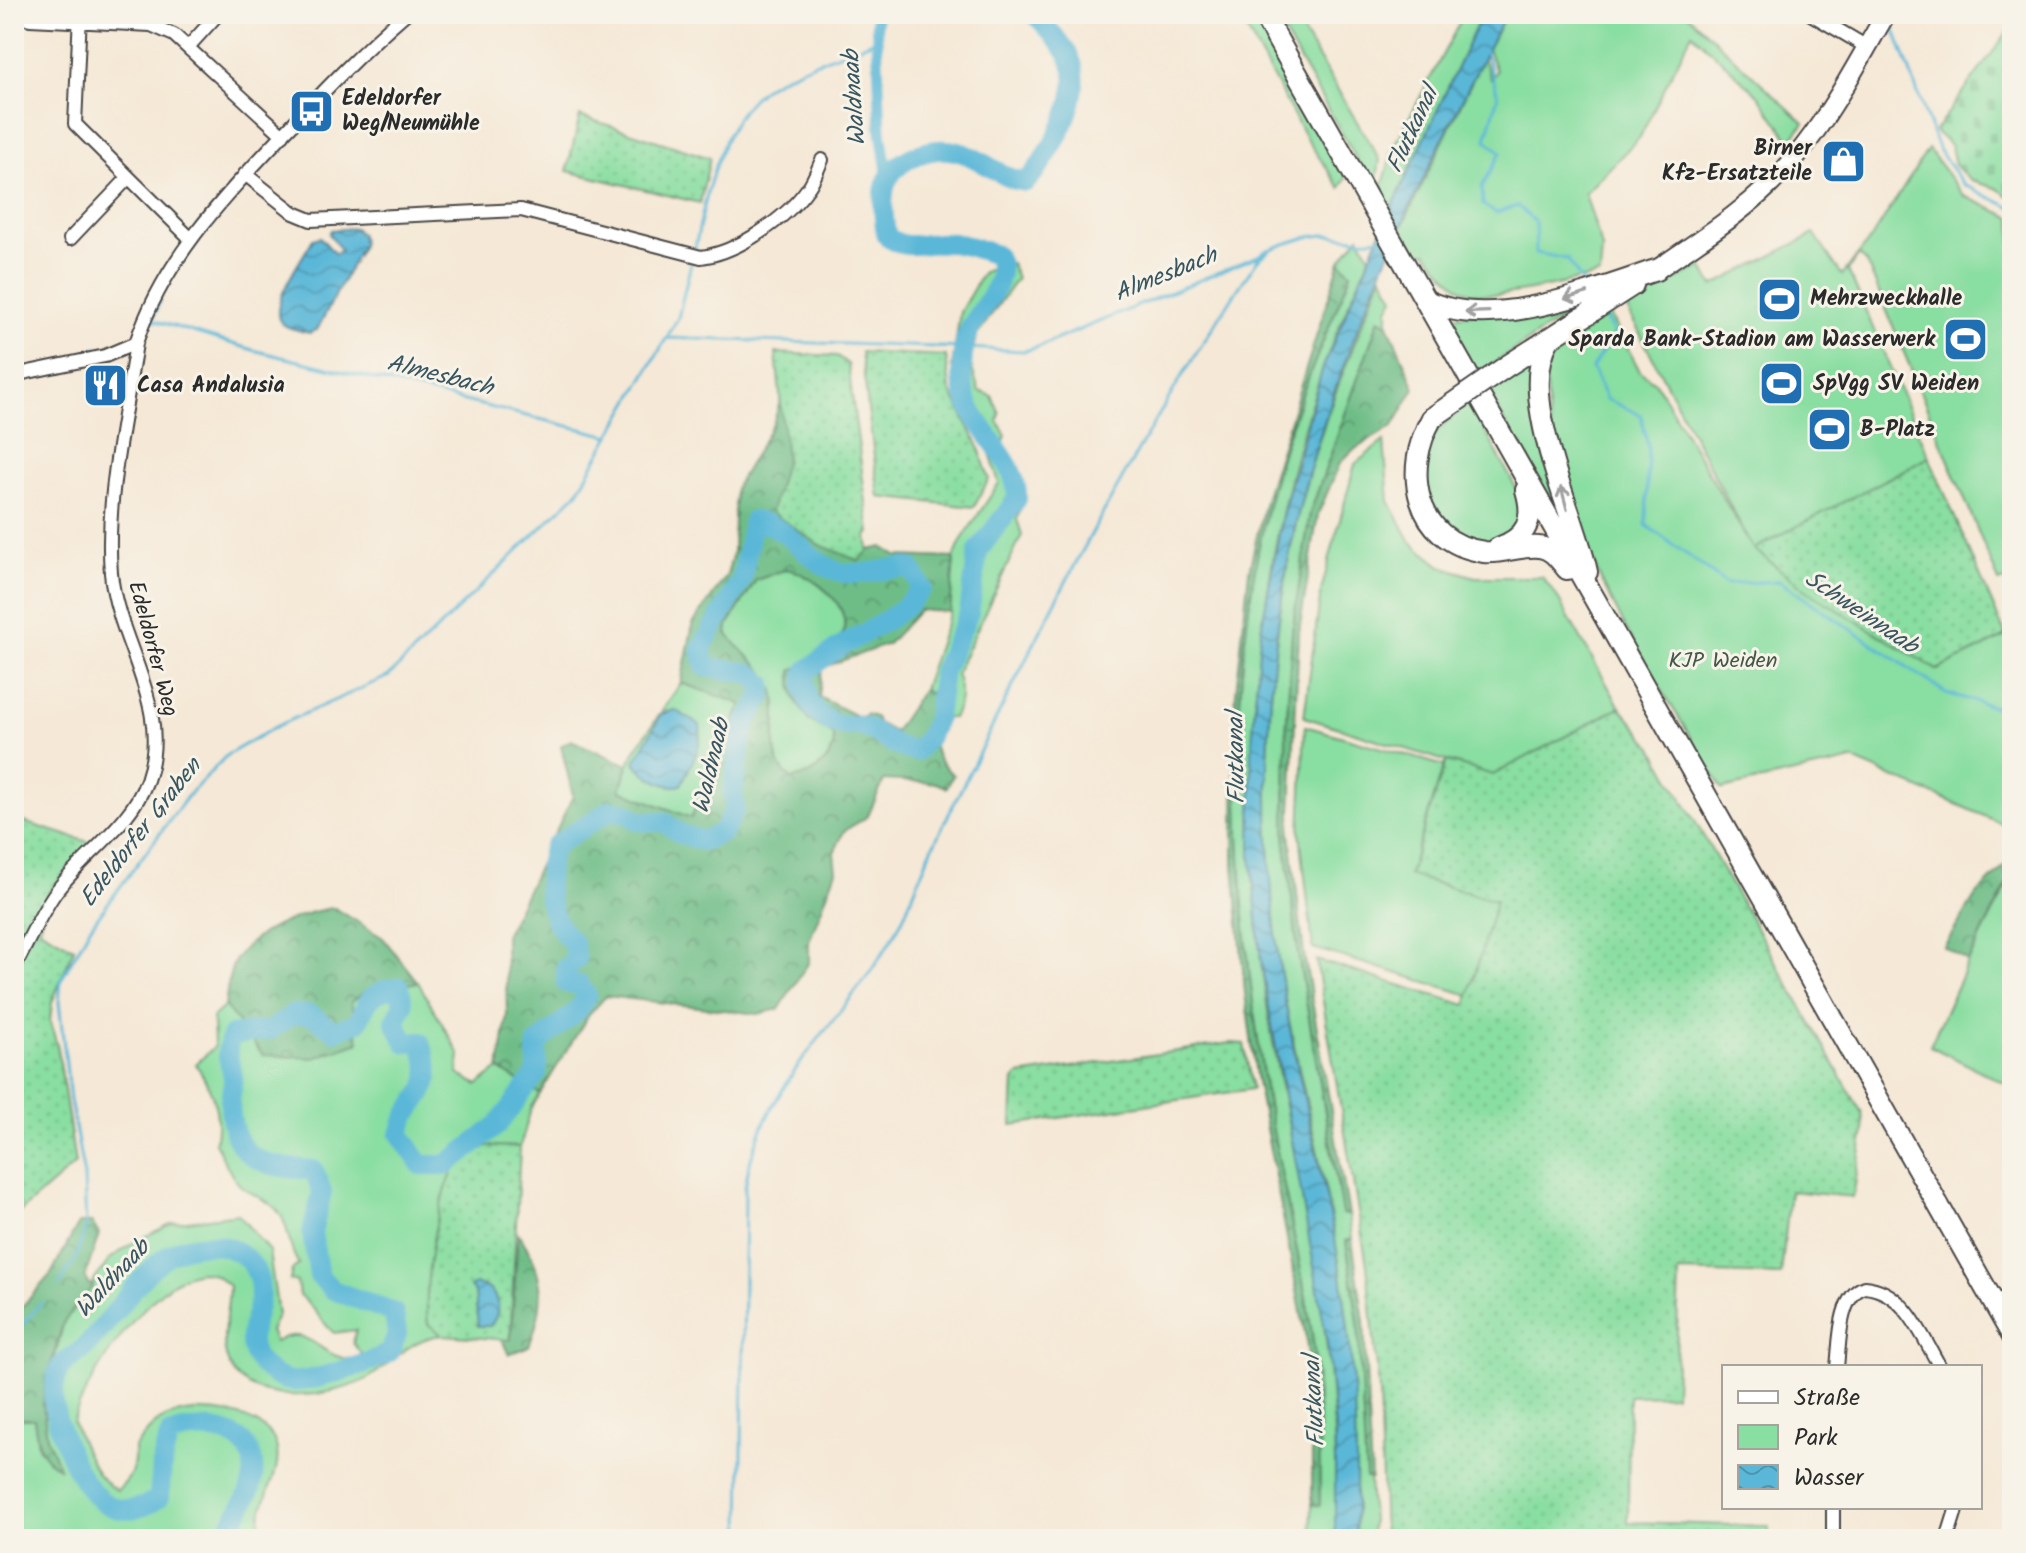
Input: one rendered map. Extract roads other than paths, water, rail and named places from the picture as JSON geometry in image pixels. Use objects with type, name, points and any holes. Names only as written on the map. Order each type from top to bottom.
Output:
[{"type":"main road","points":[[1263,14],[2012,1335]]},
{"type":"main road","points":[[1593,599],[1551,551],[1539,547],[1486,552],[1456,542],[1439,530],[1419,499],[1414,469],[1417,449],[1432,418],[1621,287],[1656,270]]},
{"type":"main road","points":[[1425,300],[1457,313],[1531,306],[1621,287]]},
{"type":"main road","points":[[1550,338],[1541,353],[1538,370],[1542,409],[1593,599]]},
{"type":"main road","points":[[1486,552],[1513,543],[1530,523],[1531,508],[1517,463]]},
{"type":"street","points":[[189,46],[218,14]]},
{"type":"street","name":"Edeldorfer Weg","points":[[14,968],[55,893],[125,815],[147,780],[154,740],[145,685],[118,611],[109,531],[136,343],[155,295],[190,238],[245,174],[366,48],[405,14]]},
{"type":"street","points":[[1811,14],[1867,47]]},
{"type":"street","points":[[1656,270],[1748,205],[1794,159],[1824,118],[1886,14]]},
{"type":"street","points":[[14,15],[30,19],[80,18],[151,25],[189,46],[283,135]]},
{"type":"street","points":[[80,18],[75,124],[190,238]]},
{"type":"street","points":[[245,174],[294,213],[311,220],[521,210],[694,256],[724,252],[767,227],[808,188],[822,160]]},
{"type":"street","points":[[70,239],[128,178]]},
{"type":"street","points":[[14,375],[105,356],[136,343]]},
{"type":"street","points":[[1837,1365],[1847,1303],[1853,1292],[1871,1288],[1894,1298],[1908,1311],[1939,1365]]},
{"type":"street","points":[[1833,1509],[1833,1539]]},
{"type":"street","points":[[1947,1539],[1956,1509]]},
{"type":"water","points":[[1482,14],[1506,14],[1414,197],[1386,260],[1360,323],[1315,452],[1287,569],[1273,673],[1268,779],[1276,936],[1294,1050],[1335,1239],[1353,1388],[1355,1539],[1335,1539],[1335,1428],[1327,1342],[1261,962],[1251,854],[1252,744],[1260,635],[1283,513],[1322,370],[1378,238]]},
{"type":"water","points":[[354,228],[361,235],[362,245],[317,330],[309,333],[282,324],[278,313],[283,292],[313,239],[320,237],[335,254],[341,250],[329,234],[331,230]]},
{"type":"water","points":[[675,710],[700,725],[700,734],[692,764],[681,785],[675,786],[655,780],[635,762],[662,713]]},
{"type":"water","points":[[475,1284],[489,1289],[496,1300],[497,1313],[490,1326],[478,1326],[475,1293],[470,1287]]},
{"type":"waterway","name":"Waldnaab","points":[[876,14],[881,131],[888,178]]},
{"type":"waterway","name":"Waldnaab","points":[[254,1539],[232,1523],[250,1489],[253,1461],[247,1448],[226,1433],[198,1430],[170,1435],[163,1458],[159,1498],[141,1507],[125,1510],[99,1498],[79,1473],[58,1423],[53,1395],[60,1368],[96,1336],[151,1269],[176,1251],[203,1245],[230,1249],[251,1263],[260,1289],[251,1333],[252,1348],[257,1359],[273,1374],[292,1381],[313,1379],[390,1352],[397,1334],[394,1313],[333,1290],[319,1276],[312,1233],[322,1192],[314,1170],[266,1163],[244,1149],[237,1138],[230,1102],[233,1077],[228,1053],[232,1035],[271,1030],[293,1014],[311,1015],[335,1031],[358,1022],[368,1002],[378,993],[400,987],[403,1006],[395,1022],[406,1043],[420,1042],[428,1073],[427,1084],[400,1134],[421,1165],[446,1165],[497,1126],[537,1073],[537,1044],[578,1010],[587,996],[580,985],[566,983],[566,968],[576,960],[573,942],[557,921],[549,897],[548,871],[554,846],[610,810],[627,813],[638,821],[664,822],[681,834],[703,841],[722,833],[735,809],[733,791],[741,744],[746,723],[763,694],[763,684],[750,673],[706,667],[701,649],[742,579],[753,521],[778,529],[815,559],[837,571],[855,574],[911,568],[922,588],[888,620],[836,649],[806,671],[805,689],[816,711],[842,726],[861,726],[908,750],[916,751],[928,738],[937,717],[943,670],[969,613],[978,551],[1017,499],[1009,468],[971,409],[964,393],[962,376],[966,338],[996,286],[1000,265],[996,255],[964,245],[909,245],[893,241],[886,235],[884,192],[888,179],[901,164],[919,154],[939,150],[959,152],[1008,177],[1026,182],[1055,141],[1074,89],[1074,73],[1067,52],[1035,14]]},
{"type":"waterway","points":[[1893,25],[1939,151],[1964,185],[2012,208]]},
{"type":"waterway","points":[[262,166],[400,27]]},
{"type":"waterway","name":"Almesbach","points":[[694,252],[717,160],[738,117],[752,99],[769,85],[794,72],[878,39]]},
{"type":"waterway","name":"Schweinnaab","points":[[1485,50],[1498,96],[1486,140],[1501,152],[1482,187],[1483,205],[1496,213],[1518,206],[1535,222],[1536,253],[1567,259],[1584,284]]},
{"type":"waterway","name":"Almesbach","points":[[1268,250],[1316,236],[1378,238]]},
{"type":"waterway","points":[[741,1539],[745,1188],[754,1149],[769,1113],[789,1080],[860,986],[902,920],[935,842],[1009,693],[1126,472],[1257,257],[1265,251],[1257,261],[1270,250]]},
{"type":"waterway","name":"Almesbach","points":[[968,348],[1024,351],[1038,347],[1258,256]]},
{"type":"waterway","name":"Edeldorfer Graben","points":[[59,1285],[75,1260],[86,1227],[84,1176],[70,1100],[59,1002],[61,980],[91,926],[187,797],[227,755],[277,726],[389,676],[577,493],[678,318],[692,259]]},
{"type":"waterway","name":"Almesbach","points":[[160,301],[153,320],[253,350],[610,436]]},
{"type":"waterway","name":"Schweinnaab","points":[[1603,315],[1614,333],[1592,368],[1606,399],[1641,415],[1648,447],[1646,525],[1727,584],[1779,581],[1946,693],[2012,712]]},
{"type":"waterway","name":"Almesbach","points":[[667,338],[965,348]]},
{"type":"waterway","name":"Almesbach","points":[[88,352],[97,348]]},
{"type":"waterway","name":"Edeldorfer Graben","points":[[14,1334],[42,1302]]},
{"type":"place","name":"Edeldorfer Weg/Neumühle","points":[[311,112]]},
{"type":"place","name":"Birner Kfz-Ersatzteile","points":[[1843,162]]},
{"type":"place","name":"Mehrzweckhalle","points":[[1779,299]]},
{"type":"place","name":"Sparda Bank-Stadion am Wasserwerk","points":[[1966,340]]},
{"type":"place","name":"SpVgg SV Weiden","points":[[1782,384]]},
{"type":"place","name":"Casa Andalusia","points":[[106,386]]},
{"type":"place","name":"B-Platz","points":[[1829,430]]},
{"type":"water label","name":"Flutkanal","points":[[1413,130]]},
{"type":"water label","name":"Flutkanal","points":[[1237,758]]},
{"type":"water label","name":"Flutkanal","points":[[1315,1401]]},
{"type":"park label","name":"KJP Weiden","points":[[1723,661]]}]
